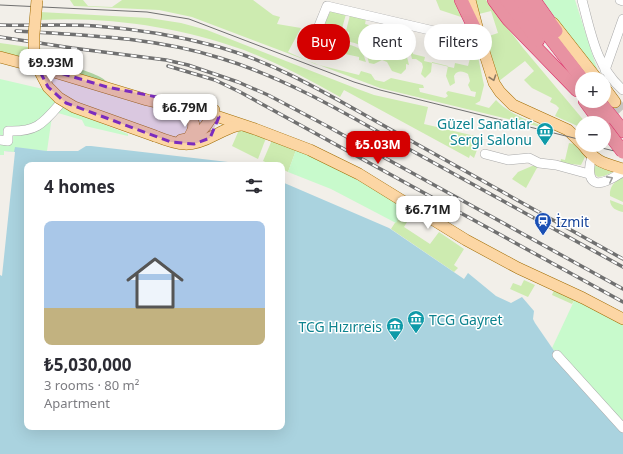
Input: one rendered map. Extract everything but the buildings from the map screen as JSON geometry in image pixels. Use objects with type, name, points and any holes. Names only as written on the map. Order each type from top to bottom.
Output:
[{"type":"highway","points":[[461,0],[472,24]]},
{"type":"highway","points":[[494,0],[508,19],[575,86]]},
{"type":"highway","points":[[507,0],[575,85]]},
{"type":"highway","points":[[521,0],[575,83]]},
{"type":"highway","points":[[535,0],[584,72]]},
{"type":"highway","points":[[594,108],[600,116]]},
{"type":"highway","points":[[611,125],[623,131]]},
{"type":"highway","points":[[611,132],[623,152]]},
{"type":"main road","points":[[37,0],[34,54],[38,68],[48,87],[59,98],[74,107],[178,144],[194,144],[234,126],[242,124]]},
{"type":"main road","points":[[470,0],[476,24]]},
{"type":"main road","points":[[535,0],[592,72]]},
{"type":"main road","points":[[0,57],[183,109],[216,113],[310,150],[377,185],[466,240],[518,268],[623,318]]},
{"type":"main road","points":[[487,60],[494,83],[506,99],[523,111],[565,128],[575,136]]},
{"type":"main road","points":[[107,87],[162,97],[258,124],[300,139],[348,161],[462,230],[504,253],[539,271],[587,292],[623,311]]},
{"type":"main road","points":[[183,109],[189,113],[194,123],[193,129],[187,140]]},
{"type":"main road","points":[[155,136],[187,140],[198,133],[216,113]]},
{"type":"main road","points":[[210,138],[215,128],[216,113]]},
{"type":"main road","points":[[611,138],[623,140]]},
{"type":"main road","points":[[588,152],[592,157],[603,163],[623,168]]},
{"type":"main road","points":[[592,152],[592,157]]},
{"type":"street","points":[[582,0],[597,55],[605,70],[623,90]]},
{"type":"street","points":[[320,24],[327,6],[424,29]]},
{"type":"street","points":[[605,70],[620,37],[623,19]]},
{"type":"street","points":[[0,140],[8,141],[8,131],[27,131],[37,127],[59,106]]},
{"type":"street","points":[[485,154],[508,160],[529,158],[539,163],[556,165],[589,174],[594,180],[602,182],[623,172]]},
{"type":"street","points":[[589,174],[589,167],[592,157]]},
{"type":"street","points":[[557,355],[623,428]]},
{"type":"highlighted area","points":[[37,66],[107,87],[197,105],[214,110],[212,115],[219,117],[210,138],[194,144],[171,142],[66,103],[48,87]]},
{"type":"green space","points":[[70,0],[83,0],[88,6],[112,7],[122,0],[253,0],[273,15],[280,17],[277,24],[297,27],[297,35],[288,52],[297,56],[192,17],[159,10],[74,6]]},
{"type":"green space","points":[[436,0],[456,0],[464,18],[440,10]]},
{"type":"green space","points":[[474,0],[486,0],[523,48],[580,116],[575,116],[575,125],[555,116],[559,108],[550,102],[552,98],[532,88],[524,80],[534,71],[525,61],[499,81],[492,57],[492,35],[498,33],[491,11],[479,14]]},
{"type":"green space","points":[[541,0],[575,0],[598,72]]},
{"type":"green space","points":[[331,10],[346,14],[343,24],[324,24]]},
{"type":"green space","points":[[40,12],[149,18],[181,23],[207,30],[374,95],[428,107],[424,124],[475,136],[480,142],[474,158],[470,155],[469,158],[344,90],[340,97],[269,60],[219,42],[169,29],[143,25],[91,20],[39,20]]},
{"type":"green space","points":[[350,15],[366,19],[365,24],[358,24],[357,44],[350,42],[350,24],[348,24]]},
{"type":"green space","points":[[0,43],[42,49],[44,64],[0,53]]},
{"type":"green space","points":[[350,45],[358,48],[358,57],[350,55]]},
{"type":"green space","points":[[42,49],[72,53],[70,64],[101,77],[108,83],[44,64]]},
{"type":"green space","points":[[416,55],[424,57],[424,61],[432,63],[431,72],[425,78],[421,74],[423,67],[422,63],[416,59]]},
{"type":"green space","points":[[368,60],[382,60],[374,64],[369,63]]},
{"type":"green space","points":[[382,60],[408,60],[409,65],[406,64],[406,69],[401,74],[392,71],[387,62]]},
{"type":"green space","points":[[470,60],[479,60],[484,85],[480,101],[475,104],[489,108],[496,100],[502,106],[515,114],[553,130],[380,88],[319,65],[359,75],[361,71],[371,74],[375,80],[384,82],[391,78],[423,85],[424,88],[419,88],[420,92],[445,98],[448,96],[446,93],[448,91],[475,97],[476,92],[471,91],[468,85],[470,81],[468,74],[458,72],[454,76],[455,83],[450,86],[446,76],[448,67],[454,68],[455,63],[468,66]]},
{"type":"green space","points":[[432,62],[448,66],[432,63]]},
{"type":"green space","points":[[0,79],[43,89],[59,105],[68,110],[128,134],[128,136],[85,126],[82,120],[58,113],[52,116],[47,151],[15,148],[15,152],[0,155]]},
{"type":"green space","points":[[239,130],[266,138],[258,159],[232,146]]},
{"type":"green space","points":[[272,140],[296,150],[288,172],[285,170],[285,162],[263,161]]},
{"type":"green space","points":[[569,143],[575,145],[575,152],[581,152],[585,157],[581,165],[560,163],[561,159],[565,160]]},
{"type":"green space","points":[[296,150],[340,170],[405,207],[396,223],[331,189],[288,172]]},
{"type":"green space","points":[[592,164],[613,172],[598,177],[593,173]]},
{"type":"green space","points":[[532,166],[538,166],[526,188],[512,179],[518,172]]},
{"type":"green space","points":[[623,177],[623,202],[610,196],[610,189],[617,180]]},
{"type":"green space","points":[[610,200],[623,205],[623,212],[616,210],[610,203]]},
{"type":"green space","points":[[405,207],[413,212],[404,227],[430,244],[439,232],[464,249],[454,265],[458,268],[454,272],[391,229]]},
{"type":"green space","points":[[524,280],[535,285],[528,297],[510,289],[513,283],[521,286]]},
{"type":"green space","points":[[554,290],[575,299],[572,304],[552,295]]},
{"type":"green space","points":[[575,299],[623,324],[623,428],[552,348]]},
{"type":"water","points":[[86,146],[91,146],[228,162],[24,162],[24,430],[285,430],[285,183],[389,228],[464,279],[468,273],[496,296],[511,303],[522,297],[534,311],[533,319],[535,323],[557,355],[623,428],[623,454],[0,454],[0,155],[4,155],[4,151],[14,152],[15,147],[47,151],[78,151]]},
{"type":"pier","points":[[4,151],[15,152],[2,276],[0,275],[0,155],[4,155]]},
{"type":"tunnel","points":[[615,102],[623,111]]},
{"type":"tram line","points":[[0,5],[147,12],[189,19],[354,82],[380,90],[575,138]]},
{"type":"tram line","points":[[611,150],[623,153]]},
{"type":"railway","points":[[0,25],[83,25],[126,29],[189,40],[241,54],[285,72],[327,94],[623,259]]},
{"type":"railway","points":[[16,31],[144,41],[195,51],[244,66],[292,86],[338,109],[623,267]]},
{"type":"railway","points":[[0,37],[166,60],[188,65],[238,82],[268,95],[325,125],[623,289]]},
{"type":"railway","points":[[168,66],[215,80],[240,92],[623,302]]},
{"type":"place","name":"Güzel Sanatlar Sergi Salonu","points":[[545,146]]},
{"type":"place","name":"İzmit","points":[[543,236]]},
{"type":"place","name":"TCG Gayret","points":[[416,334]]},
{"type":"place","name":"TCG Hızırreis","points":[[395,341]]}]
